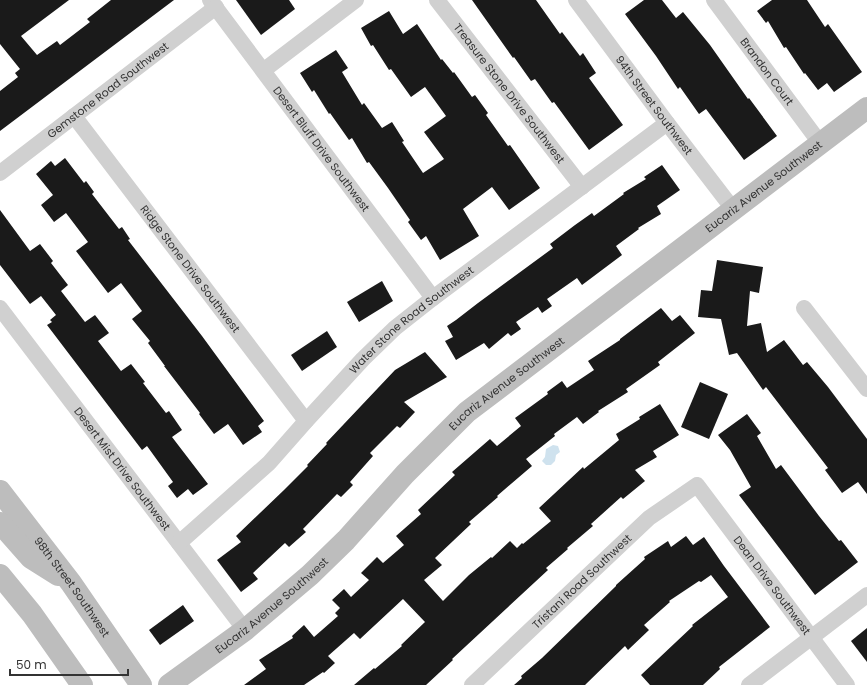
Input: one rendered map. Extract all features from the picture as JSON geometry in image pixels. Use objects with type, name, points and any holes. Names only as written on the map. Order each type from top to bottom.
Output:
[{"type":"street","points":[[264,70],[356,0]]},
{"type":"street","name":"Treasure Stone Drive Southwest","points":[[437,0],[582,187]]},
{"type":"street","name":"94th Street Southwest","points":[[576,0],[733,209]]},
{"type":"street","name":"Brandon Court","points":[[714,0],[820,143]]},
{"type":"street","name":"Desert Bluff Drive Southwest","points":[[213,4],[264,70],[433,298]]},
{"type":"street","name":"Gemstone Road Southwest","points":[[0,173],[74,116],[213,4]]},
{"type":"street","name":"Eucariz Avenue Southwest","points":[[169,685],[244,630],[310,575],[346,540],[405,474],[467,412],[867,108]]},
{"type":"street","name":"Ridge Stone Drive Southwest","points":[[74,116],[306,421]]},
{"type":"street","name":"Water Stone Road Southwest","points":[[179,543],[269,463],[363,359],[395,328],[667,123]]},
{"type":"street","name":"Desert Mist Drive Southwest","points":[[0,308],[244,630]]},
{"type":"street","points":[[804,308],[867,389]]},
{"type":"street","name":"Dean Drive Southwest","points":[[697,485],[811,638],[848,685]]},
{"type":"street","name":"Tristani Road Southwest","points":[[472,685],[649,518],[697,485]]},
{"type":"street","name":"98th Street Southwest","points":[[0,491],[71,582],[141,685]]},
{"type":"street","points":[[0,523],[31,558],[71,582]]},
{"type":"street","points":[[0,575],[32,614],[82,685]]},
{"type":"street","points":[[749,685],[867,595]]},
{"type":"water","points":[[553,445],[558,446],[560,452],[556,455],[555,461],[551,465],[546,465],[542,461],[545,457],[546,449]]},
{"type":"building","points":[[0,0],[69,0],[21,36],[37,55],[57,41],[60,45],[90,22],[87,19],[111,0],[174,0],[0,131],[0,91],[18,77],[15,73],[20,69],[0,44]]},
{"type":"building","points":[[236,0],[289,0],[295,9],[261,35]]},
{"type":"building","points":[[472,0],[536,0],[560,34],[562,32],[580,56],[583,53],[596,73],[589,78],[623,125],[589,150],[535,79],[531,81],[514,57],[513,58]]},
{"type":"building","points":[[644,0],[662,0],[676,18],[683,12],[710,45],[748,99],[749,98],[777,136],[744,160],[706,109],[699,114],[680,87],[678,89],[625,14]]},
{"type":"building","points":[[772,0],[807,0],[825,27],[828,24],[862,72],[834,92],[827,83],[818,90],[805,73],[804,74],[786,47],[784,48],[768,21],[766,23],[757,11]]},
{"type":"building","points":[[389,11],[403,34],[417,24],[441,60],[442,59],[453,73],[454,72],[472,97],[475,95],[488,113],[486,115],[508,146],[510,145],[540,188],[509,210],[492,187],[463,209],[479,236],[440,260],[426,236],[421,240],[408,222],[410,220],[369,162],[367,163],[352,138],[349,140],[330,113],[329,114],[314,90],[312,92],[300,73],[336,50],[348,68],[342,72],[362,105],[364,103],[382,128],[392,122],[404,141],[402,142],[423,173],[444,159],[424,132],[446,116],[425,87],[411,97],[391,69],[389,70],[373,45],[371,46],[361,28]]},
{"type":"building","points":[[65,158],[84,183],[86,181],[94,192],[92,194],[119,229],[122,227],[130,239],[128,240],[202,336],[264,421],[258,426],[262,432],[243,445],[228,424],[214,434],[148,343],[150,341],[132,319],[142,311],[121,283],[108,293],[76,251],[88,242],[66,213],[54,222],[41,205],[53,195],[36,174],[51,161],[55,166]]},
{"type":"building","points":[[662,165],[680,190],[657,206],[661,214],[638,228],[639,229],[616,246],[622,255],[582,285],[577,278],[547,299],[552,306],[542,313],[538,307],[516,322],[521,329],[511,336],[508,333],[489,349],[484,343],[456,360],[445,341],[453,337],[447,326],[553,248],[550,244],[575,225],[592,213],[594,216],[624,194],[623,193],[646,179],[644,177]]},
{"type":"building","points":[[0,210],[30,251],[40,244],[53,261],[51,263],[68,285],[61,291],[85,322],[95,315],[109,333],[98,341],[121,371],[131,364],[145,382],[143,383],[166,413],[169,411],[182,430],[172,437],[208,484],[193,495],[188,489],[177,498],[168,486],[173,482],[147,446],[142,450],[47,325],[52,322],[50,320],[56,315],[41,296],[30,304],[0,265]]},
{"type":"building","points":[[717,260],[763,267],[759,293],[750,291],[747,326],[761,323],[767,352],[784,340],[803,365],[807,362],[828,387],[867,439],[867,494],[858,482],[842,493],[825,470],[828,468],[766,387],[763,390],[737,353],[729,355],[721,319],[698,317],[701,290],[712,291]]},
{"type":"building","points":[[382,281],[393,301],[359,322],[347,302]]},
{"type":"building","points":[[661,308],[672,321],[680,315],[695,333],[658,362],[660,365],[626,389],[628,392],[598,411],[599,412],[583,424],[577,417],[554,434],[555,436],[526,459],[532,466],[469,522],[471,524],[435,558],[442,565],[424,580],[443,601],[469,575],[491,557],[492,558],[510,541],[517,548],[522,543],[523,544],[551,521],[539,508],[583,467],[584,469],[619,440],[616,434],[660,404],[679,435],[653,451],[657,457],[635,470],[645,481],[623,499],[621,497],[591,524],[593,526],[546,568],[548,570],[426,685],[354,685],[402,646],[401,645],[425,622],[403,599],[360,639],[354,633],[328,656],[335,663],[324,673],[323,672],[304,685],[244,685],[266,669],[259,660],[293,638],[292,636],[304,625],[314,637],[338,616],[335,613],[340,608],[332,600],[344,589],[351,597],[369,580],[361,573],[377,557],[383,563],[404,545],[396,536],[421,514],[418,510],[455,475],[452,472],[490,439],[497,446],[521,426],[515,418],[548,394],[547,392],[562,381],[567,388],[594,370],[588,361],[620,340]]},
{"type":"building","points":[[327,331],[337,347],[302,371],[291,355]]},
{"type":"building","points":[[425,352],[447,377],[404,402],[415,412],[400,428],[397,426],[370,453],[373,456],[350,482],[353,485],[341,497],[337,494],[303,529],[306,532],[289,547],[285,543],[253,573],[258,579],[241,592],[217,560],[241,542],[236,536],[308,466],[307,465],[327,444],[326,443],[395,370]]},
{"type":"building","points":[[700,382],[728,394],[709,439],[681,427]]},
{"type":"building","points":[[747,414],[761,433],[757,436],[776,469],[781,465],[819,516],[839,541],[841,540],[858,562],[815,595],[739,495],[751,487],[730,450],[718,435]]},
{"type":"building","points":[[686,536],[693,545],[704,537],[770,627],[719,667],[720,669],[703,685],[650,685],[641,675],[693,626],[692,625],[728,597],[711,575],[701,582],[699,581],[669,601],[670,602],[644,625],[649,630],[628,650],[625,646],[585,685],[514,685],[522,678],[521,676],[542,658],[616,585],[645,559],[644,557],[668,541],[671,547]]},
{"type":"building","points":[[183,605],[194,621],[160,645],[149,630]]},
{"type":"building","points":[[867,628],[867,662],[851,641]]}]
